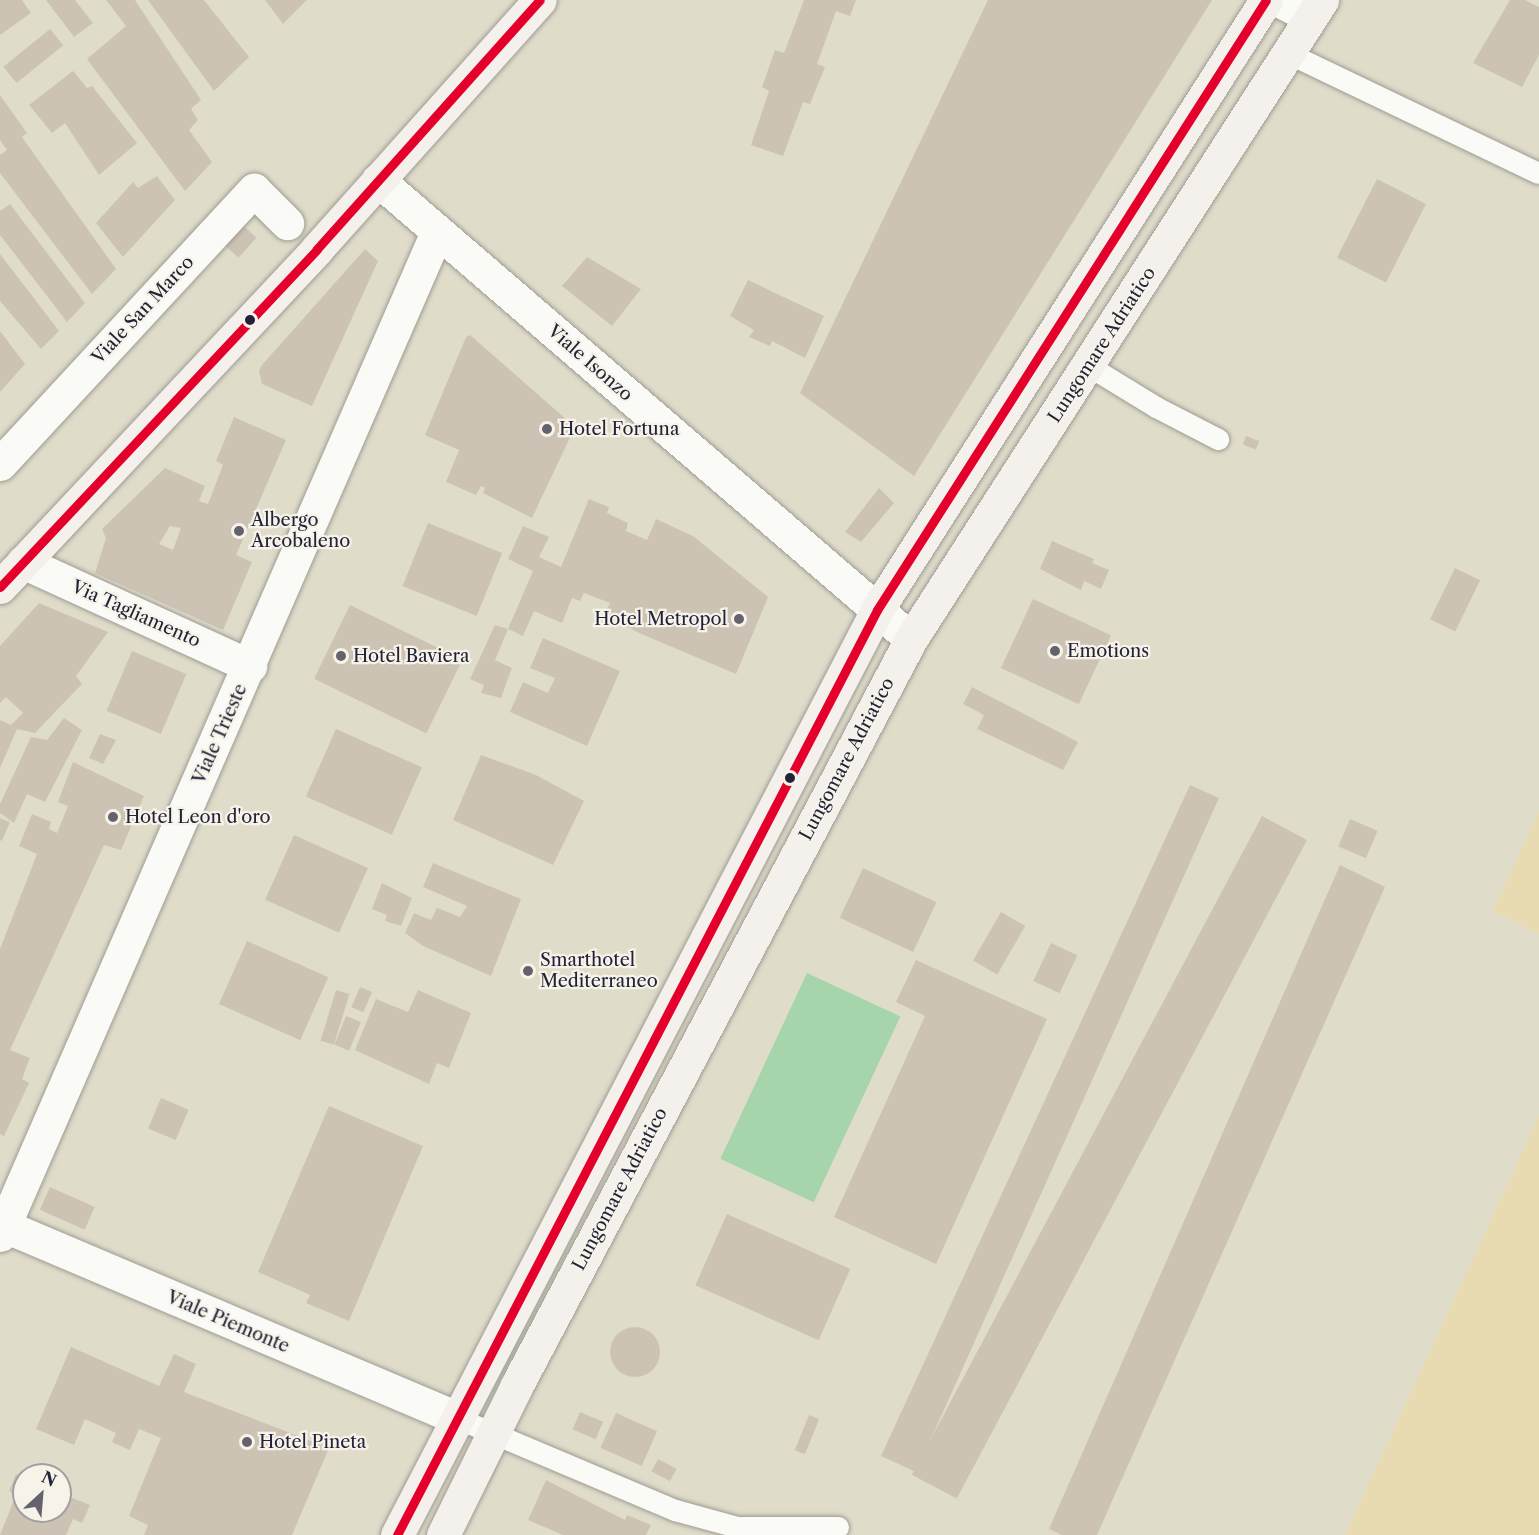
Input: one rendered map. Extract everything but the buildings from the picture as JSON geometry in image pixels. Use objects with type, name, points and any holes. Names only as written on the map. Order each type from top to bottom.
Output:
[{"type":"street","points":[[0,587],[378,180],[540,0]]},
{"type":"street","points":[[397,1535],[877,610],[1266,0]]},
{"type":"street","name":"Lungomare Adriatico","points":[[443,1535],[492,1434],[911,639],[1089,366],[1316,9],[1278,0]]},
{"type":"street","name":"Viale Isonzo","points":[[378,180],[911,639]]},
{"type":"street","name":"Viale San Marco","points":[[0,464],[254,190],[287,223]]},
{"type":"street","name":"Viale Trieste","points":[[1,1229],[250,666],[437,232]]},
{"type":"street","name":"Via Tagliamento","points":[[23,562],[250,666]]},
{"type":"street","name":"Viale Piemonte","points":[[1,1229],[457,1418]]},
{"type":"lane","points":[[1288,53],[1539,173]]},
{"type":"lane","points":[[1089,366],[1156,407],[1218,439]]},
{"type":"lane","points":[[457,1418],[675,1510],[726,1524],[838,1527]]},
{"type":"green space","points":[[807,973],[900,1017],[814,1202],[720,1159]]},
{"type":"sand","points":[[1539,812],[1539,934],[1493,911]]},
{"type":"sand","points":[[1539,1116],[1539,1535],[1345,1535]]},
{"type":"transit line","points":[[0,587],[317,249],[540,0]]},
{"type":"transit line","points":[[397,1535],[877,610],[1266,0]]},
{"type":"place","name":"Hotel Fortuna","points":[[547,429]]},
{"type":"place","name":"Albergo Arcobaleno","points":[[239,531]]},
{"type":"place","name":"Hotel Metropol","points":[[739,619]]},
{"type":"place","name":"Emotions","points":[[1055,651]]},
{"type":"place","name":"Hotel Baviera","points":[[341,656]]},
{"type":"place","name":"Hotel Leon d'oro","points":[[113,817]]},
{"type":"place","name":"Smarthotel Mediterraneo","points":[[528,971]]},
{"type":"place","name":"Hotel Pineta","points":[[247,1442]]}]
